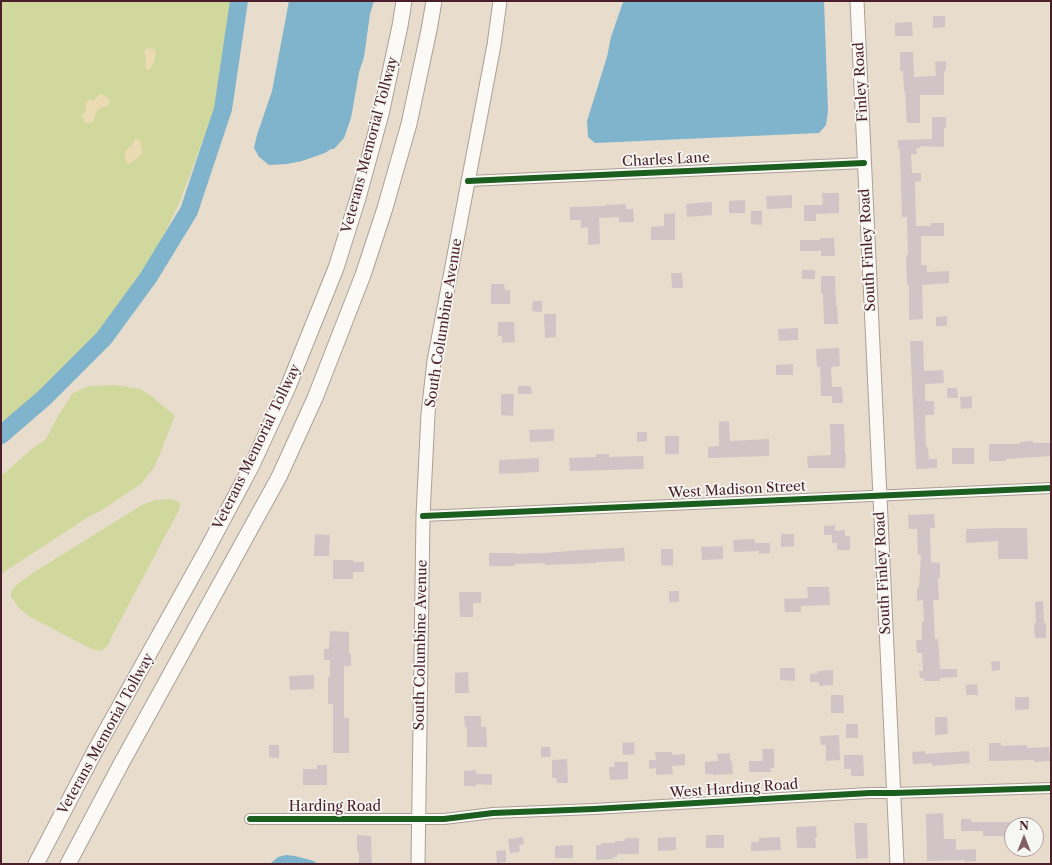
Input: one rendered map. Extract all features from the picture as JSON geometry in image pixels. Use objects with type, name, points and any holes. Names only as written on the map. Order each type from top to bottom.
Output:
[{"type":"highway","name":"Veterans Memorial Tollway","points":[[36,864],[96,749],[251,467],[288,387],[336,268],[358,198],[381,114],[404,1]]},
{"type":"highway","name":"Veterans Memorial Tollway","points":[[68,864],[278,477],[315,398],[364,275],[385,208],[409,124],[434,1]]},
{"type":"main road","name":"South Columbine Avenue","points":[[418,864],[423,516],[428,414],[434,361],[494,45],[500,1]]},
{"type":"main road","name":"Finley Road","points":[[857,1],[864,163]]},
{"type":"main road","name":"South Finley Road","points":[[864,163],[897,864]]},
{"type":"street","name":"Charles Lane","points":[[468,181],[864,163]]},
{"type":"street","name":"West Madison Street","points":[[423,516],[1051,488]]},
{"type":"street","name":"West Harding Road","points":[[419,819],[444,819],[493,813],[594,809],[860,794],[1051,788]]},
{"type":"street","name":"Harding Road","points":[[250,819],[419,819]]},
{"type":"green space","points":[[1,1],[234,1],[233,17],[222,84],[206,132],[178,206],[157,248],[120,306],[84,348],[21,411],[1,426]]},
{"type":"green space","points":[[116,385],[140,389],[150,395],[175,416],[155,466],[142,483],[1,574],[1,476],[33,448],[46,439],[59,414],[73,393],[89,386]]},
{"type":"green space","points":[[170,499],[178,501],[180,504],[179,510],[108,645],[101,651],[92,649],[30,617],[19,608],[11,597],[11,592],[15,586],[31,574],[142,505],[155,500]]},
{"type":"sand","points":[[148,48],[153,49],[156,53],[153,64],[150,69],[147,70],[145,67],[146,62],[144,52]]},
{"type":"sand","points":[[102,94],[109,99],[109,105],[97,111],[93,122],[86,123],[82,116],[86,111],[85,103],[89,100],[94,100]]},
{"type":"sand","points":[[135,139],[138,139],[141,142],[143,153],[129,164],[125,160],[125,154]]},
{"type":"water","points":[[289,1],[374,1],[370,14],[364,57],[359,72],[351,118],[344,138],[334,149],[331,149],[325,153],[302,161],[269,165],[259,157],[254,148],[272,91]]},
{"type":"water","points":[[624,1],[824,1],[828,111],[826,125],[819,133],[595,143],[588,137],[587,121],[607,57],[611,37]]},
{"type":"water","points":[[286,855],[314,861],[317,864],[270,864],[278,857]]},
{"type":"building","points":[[933,16],[945,16],[945,27],[933,28]]},
{"type":"building","points":[[912,22],[913,36],[895,36],[895,23]]},
{"type":"building","points":[[900,52],[913,52],[914,77],[936,76],[935,62],[946,61],[946,71],[944,71],[944,95],[920,95],[920,123],[907,123],[903,71],[900,71]]},
{"type":"building","points":[[932,117],[946,117],[946,128],[944,128],[944,147],[920,146],[920,148],[916,148],[917,154],[911,154],[912,173],[921,173],[921,181],[915,182],[916,226],[931,226],[931,223],[944,223],[944,236],[921,236],[921,265],[927,265],[927,272],[949,271],[949,283],[922,285],[923,319],[909,320],[909,285],[907,285],[906,255],[908,255],[907,217],[902,217],[900,149],[898,149],[898,140],[932,139]]},
{"type":"building","points":[[822,193],[839,193],[839,213],[816,214],[816,221],[804,221],[804,205],[823,205]]},
{"type":"building","points":[[792,195],[792,208],[767,209],[766,196]]},
{"type":"building","points":[[745,200],[745,213],[729,213],[729,201]]},
{"type":"building","points":[[712,202],[712,215],[687,217],[686,204]]},
{"type":"building","points":[[626,204],[626,209],[633,209],[634,222],[619,222],[619,217],[599,218],[600,244],[588,245],[588,227],[581,228],[581,220],[570,220],[570,207]]},
{"type":"building","points":[[751,211],[762,211],[762,225],[751,224]]},
{"type":"building","points":[[675,213],[675,240],[651,240],[651,227],[664,226],[664,214]]},
{"type":"building","points":[[820,238],[834,238],[835,256],[821,256],[821,251],[800,251],[800,240],[820,240]]},
{"type":"building","points":[[802,270],[815,270],[815,279],[802,279]]},
{"type":"building","points":[[671,273],[682,273],[683,288],[672,288]]},
{"type":"building","points":[[821,276],[835,276],[838,324],[824,324]]},
{"type":"building","points":[[491,284],[504,284],[505,290],[510,290],[510,304],[491,304]]},
{"type":"building","points":[[533,301],[542,301],[542,312],[532,311]]},
{"type":"building","points":[[544,314],[556,314],[556,337],[545,338]]},
{"type":"building","points":[[947,316],[947,326],[936,326],[936,317]]},
{"type":"building","points":[[498,322],[514,322],[515,342],[502,343],[502,336],[498,336]]},
{"type":"building","points":[[798,328],[798,340],[779,341],[778,329]]},
{"type":"building","points":[[910,341],[923,341],[924,371],[943,370],[944,383],[925,384],[925,401],[934,401],[934,415],[925,415],[926,447],[928,447],[929,459],[937,459],[937,468],[916,469]]},
{"type":"building","points":[[839,348],[840,366],[831,367],[832,387],[842,387],[843,403],[832,403],[832,396],[821,396],[820,367],[817,367],[816,349]]},
{"type":"building","points":[[793,364],[793,375],[776,375],[776,365]]},
{"type":"building","points":[[518,386],[531,386],[532,394],[518,394]]},
{"type":"building","points":[[947,388],[957,388],[958,398],[947,398]]},
{"type":"building","points":[[501,394],[514,394],[513,416],[501,415]]},
{"type":"building","points":[[972,396],[972,408],[961,409],[960,397]]},
{"type":"building","points":[[729,421],[730,441],[769,439],[769,456],[708,458],[708,447],[719,446],[719,422]]},
{"type":"building","points":[[830,424],[844,424],[846,454],[845,468],[808,468],[807,456],[831,455]]},
{"type":"building","points":[[554,429],[554,441],[530,442],[529,430]]},
{"type":"building","points":[[637,432],[647,432],[647,441],[637,442]]},
{"type":"building","points":[[665,436],[679,436],[679,454],[665,454]]},
{"type":"building","points":[[1033,441],[1033,443],[1051,443],[1051,456],[1006,459],[1006,461],[989,461],[989,444],[1020,444],[1020,442]]},
{"type":"building","points":[[952,448],[974,448],[974,464],[952,464]]},
{"type":"building","points":[[596,454],[609,454],[609,457],[643,456],[644,469],[570,471],[569,458],[596,457]]},
{"type":"building","points":[[539,458],[539,472],[499,474],[499,460]]},
{"type":"building","points":[[934,514],[935,528],[930,528],[931,562],[940,563],[940,578],[938,578],[939,600],[933,600],[935,639],[938,639],[940,669],[957,669],[957,677],[940,678],[940,681],[924,681],[924,678],[920,678],[919,671],[923,671],[922,653],[917,653],[916,640],[922,640],[922,621],[924,621],[923,600],[917,601],[921,555],[918,555],[917,529],[909,529],[908,515]]},
{"type":"building","points":[[835,525],[835,531],[845,530],[845,536],[850,536],[850,550],[837,550],[837,543],[832,543],[832,535],[824,535],[824,526]]},
{"type":"building","points":[[1027,528],[1028,559],[998,559],[998,541],[966,543],[966,529]]},
{"type":"building","points":[[315,534],[330,535],[329,556],[314,556]]},
{"type":"building","points":[[781,534],[794,534],[794,546],[781,547]]},
{"type":"building","points":[[754,539],[755,543],[770,543],[770,553],[759,554],[759,551],[734,552],[733,540]]},
{"type":"building","points":[[723,546],[723,559],[702,560],[701,547]]},
{"type":"building","points":[[624,548],[625,561],[489,566],[489,553],[545,553]]},
{"type":"building","points":[[661,549],[673,549],[673,566],[661,565]]},
{"type":"building","points":[[333,560],[353,560],[353,562],[364,562],[364,572],[353,572],[353,579],[333,579]]},
{"type":"building","points":[[807,587],[829,587],[830,605],[801,606],[801,612],[785,612],[784,599],[808,598]]},
{"type":"building","points":[[669,591],[679,591],[679,602],[669,602]]},
{"type":"building","points":[[459,592],[481,592],[481,603],[473,603],[473,617],[460,617]]},
{"type":"building","points":[[1043,601],[1044,623],[1046,623],[1046,638],[1035,638],[1035,602]]},
{"type":"building","points":[[330,631],[349,632],[349,654],[351,654],[351,666],[344,666],[344,718],[349,718],[349,753],[333,753],[333,704],[328,704],[328,677],[330,677],[330,660],[324,660],[324,649],[329,649]]},
{"type":"building","points":[[1000,661],[1000,670],[992,671],[991,662]]},
{"type":"building","points":[[780,668],[795,668],[795,681],[780,680]]},
{"type":"building","points":[[833,670],[833,685],[819,686],[819,682],[810,682],[810,674],[818,673],[818,671]]},
{"type":"building","points":[[468,672],[469,693],[455,693],[455,673]]},
{"type":"building","points":[[314,675],[314,689],[290,690],[289,676]]},
{"type":"building","points":[[977,684],[978,695],[966,695],[966,685]]},
{"type":"building","points":[[831,695],[843,695],[844,713],[831,713]]},
{"type":"building","points":[[1015,697],[1029,697],[1029,709],[1015,710]]},
{"type":"building","points":[[464,716],[481,716],[481,727],[486,727],[487,747],[467,747],[467,727],[465,727]]},
{"type":"building","points":[[935,717],[947,717],[948,734],[935,735]]},
{"type":"building","points":[[846,724],[858,724],[858,738],[846,738]]},
{"type":"building","points":[[839,735],[840,760],[826,761],[826,745],[821,745],[820,736]]},
{"type":"building","points":[[634,742],[635,754],[623,755],[622,743]]},
{"type":"building","points":[[989,743],[1001,743],[1001,746],[1027,745],[1027,748],[1049,747],[1050,761],[989,761]]},
{"type":"building","points":[[269,745],[279,745],[279,758],[269,757]]},
{"type":"building","points":[[541,747],[550,747],[551,757],[541,757]]},
{"type":"building","points":[[762,749],[774,749],[774,768],[770,768],[771,772],[749,772],[749,761],[763,761]]},
{"type":"building","points":[[925,751],[925,754],[969,751],[970,763],[932,766],[932,763],[913,764],[912,752]]},
{"type":"building","points":[[655,752],[672,752],[672,755],[685,754],[685,765],[672,766],[673,774],[656,775],[656,768],[649,769],[649,760],[656,760]]},
{"type":"building","points":[[730,753],[733,774],[705,774],[705,762],[718,761],[717,754]]},
{"type":"building","points":[[844,755],[863,755],[864,776],[851,776],[851,769],[844,769]]},
{"type":"building","points":[[567,759],[568,783],[557,783],[556,778],[552,778],[552,760]]},
{"type":"building","points":[[614,762],[628,762],[628,779],[610,780],[609,767],[615,767]]},
{"type":"building","points":[[317,765],[327,765],[327,785],[303,785],[303,769],[317,769]]},
{"type":"building","points":[[476,770],[476,774],[492,774],[492,785],[476,784],[476,786],[464,786],[464,771]]},
{"type":"building","points":[[943,813],[944,839],[956,839],[956,850],[976,849],[976,861],[927,861],[926,814]]},
{"type":"building","points":[[961,819],[971,819],[971,822],[1004,822],[1004,836],[983,836],[983,831],[961,831]]},
{"type":"building","points":[[854,823],[867,823],[868,858],[856,859]]},
{"type":"building","points":[[816,826],[816,848],[797,848],[796,827]]},
{"type":"building","points":[[357,835],[371,836],[372,864],[359,864],[359,853],[357,853]]},
{"type":"building","points":[[706,835],[724,835],[724,848],[706,848]]},
{"type":"building","points":[[523,837],[524,844],[519,845],[520,852],[510,853],[508,839]]},
{"type":"building","points":[[676,837],[676,850],[658,851],[658,838]]},
{"type":"building","points":[[780,837],[781,850],[751,851],[751,842],[759,842],[759,838]]},
{"type":"building","points":[[625,838],[639,838],[639,854],[617,854],[617,857],[613,857],[613,859],[596,860],[596,845],[601,845],[601,843],[615,843],[615,841],[625,841]]},
{"type":"building","points":[[573,845],[573,858],[555,858],[555,846]]},
{"type":"building","points":[[506,850],[506,862],[497,863],[496,851]]},
{"type":"waterway","points":[[1,435],[44,398],[104,338],[148,278],[189,211],[223,109],[239,1]]},
{"type":"cycle path","points":[[468,181],[864,163]]},
{"type":"cycle path","points":[[423,516],[1051,488]]},
{"type":"cycle path","points":[[250,819],[444,819],[493,813],[594,809],[870,793],[1051,788]]}]
